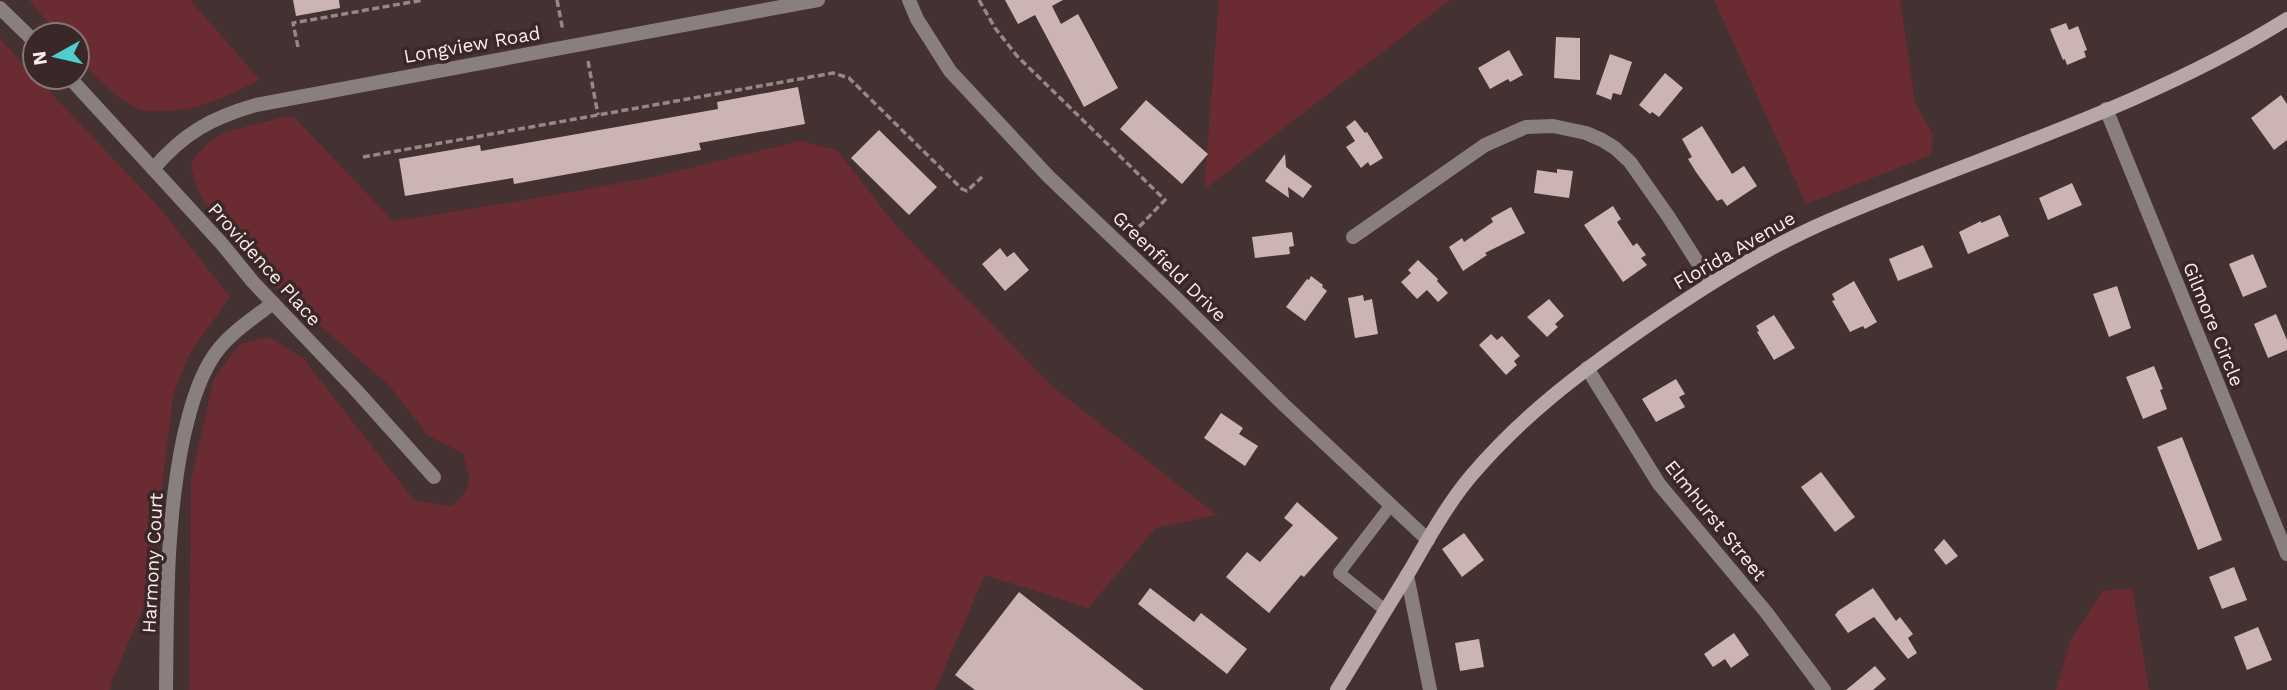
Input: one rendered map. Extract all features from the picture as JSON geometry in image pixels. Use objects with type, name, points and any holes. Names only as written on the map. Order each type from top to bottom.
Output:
[{"type":"main road","name":"Florida Avenue","points":[[1337,690],[1427,540],[1469,478],[1526,417],[1587,368],[1710,282],[1771,247],[1839,215],[2188,74],[2252,41],[2287,19]]},
{"type":"street","name":"Longview Road","points":[[153,169],[184,137],[208,121],[256,105],[818,0]]},
{"type":"street","name":"Greenfield Drive","points":[[909,0],[917,19],[950,71],[1048,176],[1427,540]]},
{"type":"street","points":[[0,8],[21,28]]},
{"type":"street","name":"Providence Place","points":[[82,91],[434,477]]},
{"type":"street","name":"Gilmore Circle","points":[[2106,109],[2287,554]]},
{"type":"street","points":[[1353,237],[1485,145],[1526,127],[1553,126],[1586,133],[1602,140],[1630,162],[1710,282]]},
{"type":"street","name":"Harmony Court","points":[[166,690],[170,525],[178,462],[191,404],[212,359],[228,339],[273,303]]},
{"type":"street","name":"Elmhurst Street","points":[[1587,368],[1658,484],[1766,612],[1824,690]]},
{"type":"street","points":[[1407,575],[1430,690]]},
{"type":"lane","points":[[1385,610],[1339,573],[1391,506]]},
{"type":"path","points":[[298,47],[293,23],[423,0]]},
{"type":"path","points":[[557,0],[563,31]]},
{"type":"path","points":[[979,0],[995,28],[1017,56],[1165,200],[1135,231]]},
{"type":"path","points":[[588,61],[598,115]]},
{"type":"path","points":[[363,157],[833,73],[849,78],[962,189],[967,191],[982,177]]},
{"type":"shaded area","points":[[29,0],[190,0],[260,80],[201,105],[176,110],[145,111],[127,103],[91,72],[91,21],[47,21]]},
{"type":"shaded area","points":[[1219,0],[1450,0],[1204,190]]},
{"type":"shaded area","points":[[1714,0],[1900,0],[1915,102],[1933,135],[1931,155],[1806,204]]},
{"type":"shaded area","points":[[0,39],[21,61],[21,91],[49,91],[159,207],[230,297],[190,353],[174,392],[148,598],[110,690],[0,690]]},
{"type":"shaded area","points":[[284,117],[294,117],[393,221],[653,177],[800,141],[837,150],[897,227],[1053,387],[1217,515],[1156,528],[1088,608],[985,575],[935,690],[189,690],[191,480],[214,378],[240,344],[269,337],[303,358],[414,500],[452,506],[464,493],[469,482],[463,453],[428,436],[390,386],[268,281],[253,266],[201,198],[191,168],[194,158],[208,143],[225,132]]},
{"type":"shaded area","points":[[2132,588],[2149,690],[2056,690],[2071,640],[2103,591]]},
{"type":"building","points":[[293,0],[339,0],[340,8],[296,16]]},
{"type":"building","points":[[1005,0],[1063,0],[1052,6],[1061,24],[1078,14],[1118,88],[1084,107],[1035,15],[1018,24]]},
{"type":"building","points":[[2066,23],[2069,30],[2078,26],[2087,50],[2084,51],[2086,57],[2067,65],[2050,29]]},
{"type":"building","points":[[1556,37],[1580,38],[1580,80],[1554,78]]},
{"type":"building","points":[[1509,50],[1523,75],[1510,82],[1508,79],[1490,89],[1478,68]]},
{"type":"building","points":[[1610,54],[1632,62],[1621,95],[1613,93],[1611,100],[1596,94]]},
{"type":"building","points":[[1665,73],[1683,88],[1659,117],[1639,105]]},
{"type":"building","points":[[798,87],[805,124],[699,143],[701,150],[514,184],[513,178],[405,196],[399,159],[480,145],[481,151],[718,109],[717,102]]},
{"type":"building","points":[[2281,95],[2287,104],[2287,140],[2274,150],[2251,118]]},
{"type":"building","points":[[1146,100],[1208,154],[1182,184],[1120,129]]},
{"type":"building","points":[[1355,120],[1365,133],[1367,132],[1383,158],[1370,166],[1368,162],[1361,168],[1346,147],[1355,141],[1346,127]]},
{"type":"building","points":[[1702,126],[1732,174],[1744,166],[1757,186],[1727,206],[1722,199],[1717,201],[1688,159],[1692,157],[1682,139]]},
{"type":"building","points":[[879,130],[937,187],[909,215],[851,158]]},
{"type":"building","points":[[1285,154],[1286,167],[1312,186],[1303,198],[1288,187],[1289,198],[1265,181]]},
{"type":"building","points":[[1557,169],[1573,171],[1569,198],[1534,193],[1537,170],[1557,173]]},
{"type":"building","points":[[2072,183],[2082,205],[2048,220],[2039,198]]},
{"type":"building","points":[[1613,206],[1621,219],[1617,222],[1633,246],[1637,243],[1646,255],[1641,258],[1647,265],[1623,282],[1584,225]]},
{"type":"building","points":[[1511,207],[1525,233],[1485,253],[1487,255],[1463,271],[1449,247],[1462,238],[1464,242],[1493,222],[1491,218]]},
{"type":"building","points":[[2000,215],[2009,236],[1968,254],[1959,232]]},
{"type":"building","points":[[1292,232],[1294,246],[1289,247],[1290,254],[1255,258],[1252,237]]},
{"type":"building","points":[[1923,245],[1933,267],[1898,281],[1889,259]]},
{"type":"building","points":[[1000,248],[1007,257],[1014,252],[1029,270],[1005,291],[982,264]]},
{"type":"building","points":[[2253,254],[2267,287],[2243,297],[2229,264]]},
{"type":"building","points":[[1418,260],[1448,293],[1438,302],[1427,290],[1417,299],[1401,282],[1411,273],[1408,270]]},
{"type":"building","points":[[1311,276],[1327,291],[1305,321],[1286,307]]},
{"type":"building","points":[[1854,281],[1877,322],[1865,329],[1863,326],[1850,332],[1832,301],[1835,300],[1832,294]]},
{"type":"building","points":[[2117,286],[2131,328],[2109,337],[2093,294]]},
{"type":"building","points":[[1363,295],[1364,301],[1372,299],[1378,334],[1355,338],[1348,298]]},
{"type":"building","points":[[1549,299],[1564,316],[1555,324],[1558,327],[1547,337],[1527,317]]},
{"type":"building","points":[[2276,314],[2287,340],[2287,350],[2268,358],[2254,324]]},
{"type":"building","points":[[1774,315],[1795,348],[1774,360],[1756,326]]},
{"type":"building","points":[[1491,334],[1497,340],[1502,336],[1520,356],[1514,361],[1517,365],[1506,375],[1479,345]]},
{"type":"building","points":[[2154,366],[2167,409],[2143,419],[2126,377]]},
{"type":"building","points":[[1676,379],[1685,394],[1679,397],[1685,407],[1656,422],[1642,399]]},
{"type":"building","points":[[1221,413],[1243,428],[1239,434],[1258,446],[1245,466],[1204,438]]},
{"type":"building","points":[[2182,437],[2222,540],[2198,550],[2157,447]]},
{"type":"building","points":[[1821,472],[1855,517],[1835,532],[1801,487]]},
{"type":"building","points":[[1297,502],[1338,538],[1304,577],[1301,575],[1269,613],[1226,577],[1247,552],[1260,562],[1293,525],[1284,518]]},
{"type":"building","points":[[1464,533],[1484,560],[1462,577],[1442,549]]},
{"type":"building","points":[[1944,539],[1958,556],[1946,565],[1934,550]]},
{"type":"building","points":[[2234,567],[2247,600],[2222,609],[2209,577]]},
{"type":"building","points":[[1150,588],[1194,622],[1201,613],[1247,649],[1227,674],[1138,604]]},
{"type":"building","points":[[1873,588],[1896,621],[1900,617],[1913,634],[1908,638],[1917,653],[1908,659],[1874,617],[1848,633],[1835,615]]},
{"type":"building","points":[[1019,592],[1144,690],[975,690],[955,675]]},
{"type":"building","points":[[2258,627],[2272,660],[2247,670],[2234,637]]},
{"type":"building","points":[[1734,633],[1749,655],[1731,668],[1725,659],[1713,667],[1704,654]]},
{"type":"building","points":[[1479,639],[1484,667],[1460,671],[1455,643]]},
{"type":"building","points":[[1875,666],[1886,679],[1873,690],[1846,690]]}]
